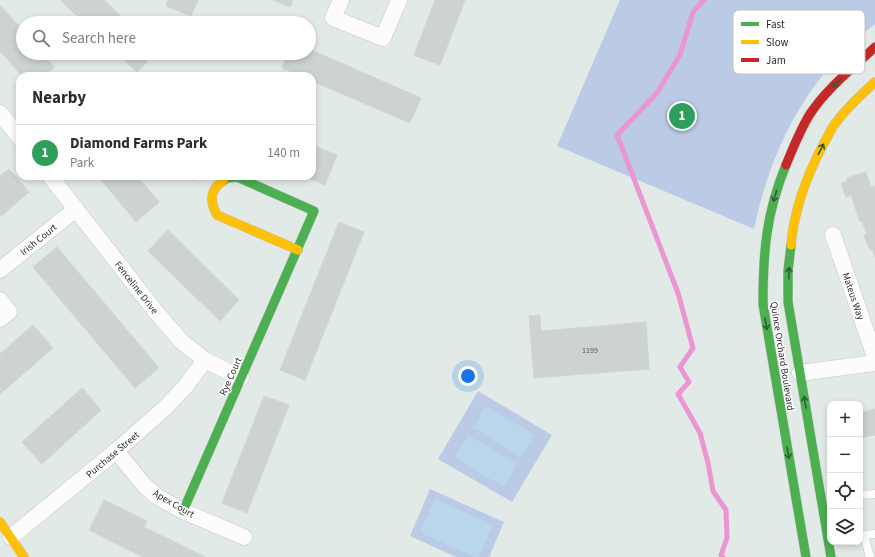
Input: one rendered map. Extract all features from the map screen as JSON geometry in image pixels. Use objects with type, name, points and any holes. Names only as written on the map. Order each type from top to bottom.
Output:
[{"type":"street","points":[[341,0],[333,18],[383,38],[399,0]]},
{"type":"street","name":"Quince Orchard Boulevard","points":[[865,56],[875,47]]},
{"type":"street","name":"Quince Orchard Boulevard","points":[[806,557],[799,496],[763,304],[763,270],[771,208],[779,181],[793,148],[813,110],[834,85],[846,74]]},
{"type":"street","name":"Quince Orchard Boulevard","points":[[827,524],[788,302],[788,271],[796,214],[803,190],[819,153],[834,125],[852,103],[875,82]]},
{"type":"street","points":[[0,113],[16,133]]},
{"type":"street","name":"Fenceline Drive","points":[[53,180],[156,312],[181,341],[204,360],[241,378]]},
{"type":"street","name":"Rye Court","points":[[224,180],[218,184],[212,194],[212,206],[217,215],[298,250]]},
{"type":"street","name":"Rye Court","points":[[183,511],[314,211],[244,180]]},
{"type":"street","name":"Irish Court","points":[[0,270],[76,209]]},
{"type":"street","name":"Mateus Way","points":[[833,235],[875,357]]},
{"type":"street","points":[[0,300],[9,312],[0,319]]},
{"type":"street","name":"Purchase Street","points":[[11,537],[116,451],[165,408],[185,387],[204,360]]},
{"type":"street","points":[[800,374],[875,363]]},
{"type":"street","name":"Apex Court","points":[[116,451],[144,485],[156,496],[183,511],[244,537]]},
{"type":"street","points":[[0,522],[24,557]]},
{"type":"street","name":"Quince Orchard Boulevard","points":[[830,545],[832,557]]},
{"type":"lane","points":[[863,495],[875,494]]},
{"type":"lane","points":[[863,535],[875,534]]},
{"type":"lane","points":[[863,538],[870,557]]},
{"type":"shaded area","points":[[620,0],[875,0],[875,24],[865,32],[865,10],[733,10],[733,74],[824,74],[796,115],[782,142],[761,199],[754,229],[557,146]]},
{"type":"shaded area","points":[[478,391],[552,435],[512,502],[438,459]]},
{"type":"shaded area","points":[[486,406],[535,435],[521,457],[473,428]]},
{"type":"shaded area","points":[[468,435],[517,464],[504,487],[455,458]]},
{"type":"shaded area","points":[[430,489],[504,522],[489,557],[456,557],[410,536]]},
{"type":"shaded area","points":[[435,499],[493,525],[479,557],[474,557],[420,532]]},
{"type":"building","points":[[60,0],[104,0],[121,16],[77,16]]},
{"type":"building","points":[[168,0],[198,0],[191,16],[166,6]]},
{"type":"building","points":[[273,0],[293,0],[290,7]]},
{"type":"building","points":[[435,0],[465,0],[440,65],[414,55]]},
{"type":"building","points":[[0,5],[16,23],[16,60],[48,60],[54,67],[48,72],[18,72],[0,51]]},
{"type":"building","points":[[316,52],[421,98],[410,123],[316,83],[316,72],[292,72],[282,68],[285,60],[316,60]]},
{"type":"building","points":[[124,60],[148,60],[137,72]]},
{"type":"building","points":[[316,147],[337,155],[325,185],[313,180],[316,180]]},
{"type":"building","points":[[9,169],[16,177],[16,180],[19,180],[29,192],[0,217],[0,176]]},
{"type":"building","points":[[866,172],[871,187],[875,186],[875,257],[872,249],[870,250],[864,235],[867,234],[862,221],[860,222],[851,195],[846,197],[841,183],[847,181],[847,178]]},
{"type":"building","points":[[101,180],[140,180],[159,202],[136,222]]},
{"type":"building","points":[[339,222],[364,232],[305,380],[280,370]]},
{"type":"building","points":[[168,230],[239,300],[220,321],[148,251]]},
{"type":"building","points":[[57,247],[159,368],[135,388],[33,267]]},
{"type":"building","points":[[540,315],[541,331],[646,322],[649,369],[534,378],[529,316]]},
{"type":"building","points":[[33,325],[53,348],[0,394],[0,354]]},
{"type":"building","points":[[82,388],[101,410],[42,464],[22,442]]},
{"type":"building","points":[[264,396],[289,405],[247,513],[222,503]]},
{"type":"building","points":[[875,409],[875,435],[863,437],[863,412]]},
{"type":"building","points":[[104,500],[147,521],[144,527],[205,557],[143,557],[89,530]]},
{"type":"waterway","points":[[704,0],[693,12],[680,55],[657,93],[617,135],[678,293],[693,348],[680,367],[689,382],[678,394],[700,433],[708,463],[713,491],[726,510],[727,538],[721,555],[723,557]]},
{"type":"traffic: fast","points":[[786,165],[774,200],[767,233],[763,304],[806,557]]},
{"type":"traffic: fast","points":[[183,511],[314,211],[244,180]]},
{"type":"traffic: fast","points":[[791,245],[788,271],[788,302],[831,557]]},
{"type":"traffic: slow","points":[[791,245],[795,219],[802,193],[824,143],[833,126],[854,102],[875,82]]},
{"type":"traffic: slow","points":[[223,181],[215,188],[212,196],[213,205],[217,215],[298,250]]},
{"type":"traffic: slow","points":[[0,522],[24,557]]},
{"type":"traffic: jam","points":[[865,56],[875,47]]},
{"type":"traffic: jam","points":[[786,165],[803,126],[810,114],[824,96],[846,74]]},
{"type":"place","name":"Diamond Farms Park","points":[[682,116]]}]
